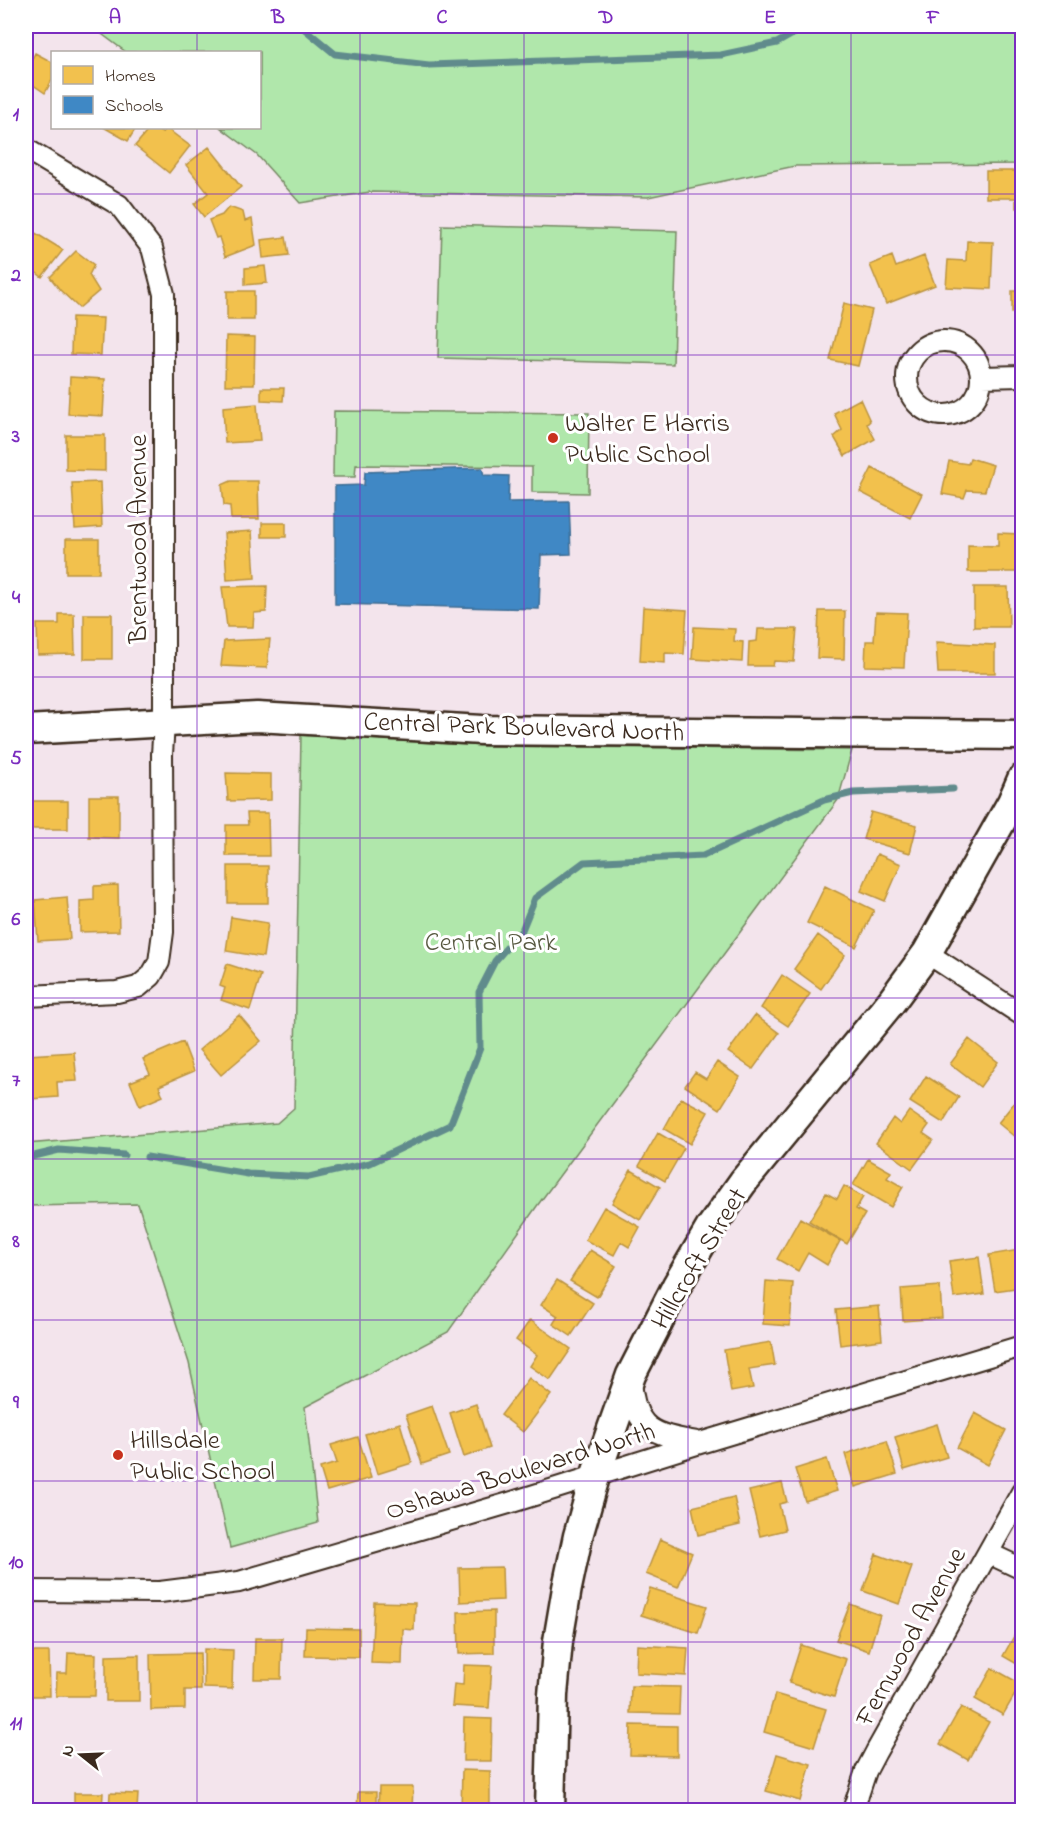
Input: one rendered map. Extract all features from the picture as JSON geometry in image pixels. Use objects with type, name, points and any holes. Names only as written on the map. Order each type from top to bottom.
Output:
[{"type":"street","name":"Brentwood Avenue","points":[[26,149],[119,206],[152,248],[164,294],[163,932],[159,962],[151,976],[138,987],[117,992],[26,996]]},
{"type":"street","points":[[982,377],[1023,376]]},
{"type":"street","name":"Central Park Boulevard North","points":[[26,730],[256,717],[482,730],[1023,735]]},
{"type":"street","name":"Hillcroft Street","points":[[550,1810],[553,1695],[558,1641],[578,1536],[595,1477],[631,1375],[676,1285],[717,1218],[743,1182],[891,1002],[927,953],[1023,779]]},
{"type":"street","points":[[927,953],[1023,1014]]},
{"type":"street","name":"Oshawa Boulevard North","points":[[26,1591],[160,1592],[239,1582],[595,1477],[1023,1346]]},
{"type":"street","points":[[631,1375],[633,1402],[639,1417],[648,1427],[662,1436],[700,1443]]},
{"type":"street","name":"Fernwood Avenue","points":[[853,1810],[871,1761],[1023,1492]]},
{"type":"street","points":[[988,1553],[1023,1569]]},
{"type":"green space","points":[[91,26],[1022,26],[1022,164],[795,166],[648,197],[370,192],[300,203],[257,155],[222,129],[261,129],[261,51],[125,51]]},
{"type":"green space","points":[[442,225],[677,231],[673,364],[438,358]]},
{"type":"green space","points":[[334,411],[589,413],[588,493],[532,492],[532,467],[356,465],[355,477],[333,477]]},
{"type":"green space","name":"Central Park","points":[[301,735],[485,746],[852,750],[838,800],[537,1206],[448,1332],[305,1407],[318,1523],[230,1548],[189,1363],[138,1204],[26,1206],[26,1144],[277,1123],[294,1108]]},
{"type":"building: Homes","points":[[35,53],[51,61],[51,82],[45,93],[26,80],[26,71]]},
{"type":"building: Homes","points":[[107,129],[135,129],[128,141]]},
{"type":"building: Homes","points":[[149,129],[156,129],[162,133],[167,129],[190,146],[169,173],[135,146]]},
{"type":"building: Homes","points":[[209,147],[241,187],[204,217],[194,204],[208,193],[186,165]]},
{"type":"building: Homes","points":[[986,171],[1022,171],[1022,208],[1016,208],[1016,198],[986,198]]},
{"type":"building: Homes","points":[[229,207],[243,212],[245,221],[252,219],[256,245],[225,257],[219,237],[216,238],[209,220],[222,215]]},
{"type":"building: Homes","points":[[32,231],[63,250],[42,277],[29,267],[26,271],[26,240]]},
{"type":"building: Homes","points":[[286,237],[289,255],[263,258],[261,240]]},
{"type":"building: Homes","points":[[967,241],[993,242],[991,289],[946,287],[948,260],[966,261]]},
{"type":"building: Homes","points":[[76,251],[94,265],[89,275],[99,291],[79,308],[50,277]]},
{"type":"building: Homes","points":[[892,256],[896,267],[924,256],[935,285],[886,304],[870,265]]},
{"type":"building: Homes","points":[[265,266],[267,283],[245,285],[245,268]]},
{"type":"building: Homes","points":[[227,291],[254,291],[254,320],[227,320]]},
{"type":"building: Homes","points":[[1012,291],[1022,291],[1022,313],[1012,313]]},
{"type":"building: Homes","points":[[844,303],[872,310],[858,366],[830,360]]},
{"type":"building: Homes","points":[[72,317],[103,318],[101,355],[71,354]]},
{"type":"building: Homes","points":[[226,336],[255,337],[254,385],[225,385]]},
{"type":"building: Homes","points":[[70,377],[105,379],[103,416],[68,414]]},
{"type":"building: Homes","points":[[261,388],[284,388],[283,401],[261,400]]},
{"type":"building: Homes","points":[[860,399],[870,421],[867,424],[875,439],[845,456],[834,437],[842,430],[834,413]]},
{"type":"building: Homes","points":[[257,404],[260,441],[225,443],[223,407]]},
{"type":"building: Homes","points":[[66,435],[105,435],[105,471],[66,470]]},
{"type":"building: Homes","points":[[1022,443],[1022,491],[1018,491]]},
{"type":"building: Homes","points":[[970,458],[993,465],[985,491],[967,490],[964,498],[942,494],[949,461],[968,464]]},
{"type":"building: Homes","points":[[872,468],[922,494],[910,518],[860,492]]},
{"type":"building: Homes","points":[[231,481],[258,481],[259,519],[231,519],[230,506],[224,505],[222,485]]},
{"type":"building: Homes","points":[[100,482],[102,527],[75,529],[72,483]]},
{"type":"building: Homes","points":[[262,523],[286,523],[286,537],[262,537]]},
{"type":"building: Homes","points":[[252,531],[255,578],[227,580],[224,533]]},
{"type":"building: Homes","points":[[998,533],[1021,534],[1021,572],[968,572],[968,545],[998,546]]},
{"type":"building: Homes","points":[[66,539],[99,539],[99,573],[66,573]]},
{"type":"building: Homes","points":[[267,586],[266,612],[254,613],[253,627],[227,627],[222,587]]},
{"type":"building: Homes","points":[[974,587],[1008,587],[1009,627],[974,627]]},
{"type":"building: Homes","points":[[643,607],[687,610],[684,654],[665,653],[665,663],[640,661]]},
{"type":"building: Homes","points":[[819,611],[845,611],[844,659],[817,658]]},
{"type":"building: Homes","points":[[876,612],[907,613],[904,667],[865,666],[866,641],[874,641]]},
{"type":"building: Homes","points":[[59,614],[74,614],[75,654],[38,655],[37,624],[59,624]]},
{"type":"building: Homes","points":[[84,614],[112,614],[112,659],[84,659]]},
{"type":"building: Homes","points":[[694,627],[735,629],[734,641],[743,642],[742,662],[692,659]]},
{"type":"building: Homes","points":[[758,629],[797,629],[794,662],[774,661],[773,666],[748,666],[749,642],[757,641]]},
{"type":"building: Homes","points":[[270,639],[267,668],[221,666],[224,641]]},
{"type":"building: Homes","points":[[936,642],[995,645],[995,673],[938,673]]},
{"type":"building: Homes","points":[[226,773],[271,774],[271,800],[228,801]]},
{"type":"building: Homes","points":[[89,796],[119,796],[119,838],[89,837]]},
{"type":"building: Homes","points":[[30,801],[68,801],[68,829],[29,829]]},
{"type":"building: Homes","points":[[871,812],[917,825],[910,853],[863,839]]},
{"type":"building: Homes","points":[[247,813],[268,813],[269,856],[226,856],[226,825],[248,825]]},
{"type":"building: Homes","points":[[877,854],[901,864],[885,901],[861,891]]},
{"type":"building: Homes","points":[[228,866],[268,866],[268,903],[228,903]]},
{"type":"building: Homes","points":[[118,885],[119,931],[80,932],[80,901],[94,900],[94,886]]},
{"type":"building: Homes","points":[[825,886],[874,910],[856,947],[807,923]]},
{"type":"building: Homes","points":[[67,897],[70,939],[38,941],[35,900]]},
{"type":"building: Homes","points":[[231,917],[268,923],[263,957],[226,951]]},
{"type":"building: Homes","points":[[818,935],[845,955],[821,989],[794,969]]},
{"type":"building: Homes","points":[[227,964],[261,975],[250,1010],[221,1000],[225,988],[220,986]]},
{"type":"building: Homes","points":[[782,975],[810,994],[788,1026],[761,1008]]},
{"type":"building: Homes","points":[[239,1015],[261,1041],[221,1075],[199,1050]]},
{"type":"building: Homes","points":[[755,1015],[779,1033],[753,1069],[728,1052]]},
{"type":"building: Homes","points":[[969,1039],[998,1062],[980,1087],[950,1064]]},
{"type":"building: Homes","points":[[183,1042],[194,1071],[159,1086],[163,1096],[140,1106],[130,1082],[150,1074],[143,1059]]},
{"type":"building: Homes","points":[[74,1052],[77,1081],[57,1082],[58,1097],[31,1099],[28,1055]]},
{"type":"building: Homes","points":[[717,1062],[740,1077],[720,1109],[685,1086],[695,1072],[706,1079]]},
{"type":"building: Homes","points":[[926,1076],[959,1097],[943,1123],[910,1102]]},
{"type":"building: Homes","points":[[1022,1093],[1022,1143],[998,1123]]},
{"type":"building: Homes","points":[[681,1098],[708,1112],[690,1144],[664,1129]]},
{"type":"building: Homes","points":[[909,1111],[929,1125],[923,1133],[933,1140],[912,1169],[876,1143],[893,1118],[900,1124]]},
{"type":"building: Homes","points":[[658,1133],[684,1148],[665,1181],[639,1166]]},
{"type":"building: Homes","points":[[868,1159],[891,1172],[887,1178],[903,1187],[891,1207],[853,1185]]},
{"type":"building: Homes","points":[[631,1170],[660,1187],[640,1220],[612,1203]]},
{"type":"building: Homes","points":[[844,1186],[863,1197],[856,1209],[865,1214],[847,1244],[809,1221],[826,1193],[837,1199]]},
{"type":"building: Homes","points":[[604,1207],[640,1227],[629,1247],[621,1242],[614,1255],[585,1240]]},
{"type":"building: Homes","points":[[800,1218],[840,1241],[827,1265],[808,1253],[798,1271],[777,1259]]},
{"type":"building: Homes","points":[[590,1250],[616,1266],[597,1297],[570,1281]]},
{"type":"building: Homes","points":[[1019,1250],[1022,1287],[995,1291],[989,1255]]},
{"type":"building: Homes","points":[[979,1257],[984,1294],[954,1298],[949,1261]]},
{"type":"building: Homes","points":[[557,1280],[593,1303],[571,1336],[553,1324],[558,1316],[541,1305]]},
{"type":"building: Homes","points":[[766,1281],[793,1283],[790,1326],[763,1324]]},
{"type":"building: Homes","points":[[940,1286],[942,1318],[903,1321],[901,1289]]},
{"type":"building: Homes","points":[[879,1306],[882,1340],[840,1345],[836,1310]]},
{"type":"building: Homes","points":[[530,1320],[571,1349],[550,1380],[530,1366],[537,1355],[516,1340]]},
{"type":"building: Homes","points":[[771,1342],[775,1365],[749,1369],[753,1388],[731,1392],[724,1350]]},
{"type":"building: Homes","points":[[529,1378],[551,1395],[523,1432],[501,1415]]},
{"type":"building: Homes","points":[[476,1404],[490,1448],[464,1457],[450,1413]]},
{"type":"building: Homes","points":[[432,1406],[449,1455],[422,1464],[406,1415]]},
{"type":"building: Homes","points":[[975,1413],[1006,1430],[988,1465],[957,1448]]},
{"type":"building: Homes","points":[[400,1423],[412,1463],[377,1474],[365,1434]]},
{"type":"building: Homes","points":[[937,1424],[947,1457],[904,1470],[895,1437]]},
{"type":"building: Homes","points":[[358,1437],[371,1478],[327,1491],[320,1468],[337,1463],[331,1445]]},
{"type":"building: Homes","points":[[887,1441],[897,1474],[855,1487],[845,1454]]},
{"type":"building: Homes","points":[[827,1459],[837,1491],[805,1501],[795,1469]]},
{"type":"building: Homes","points":[[782,1483],[787,1502],[779,1504],[785,1530],[760,1536],[749,1491]]},
{"type":"building: Homes","points":[[734,1497],[740,1525],[698,1535],[692,1507]]},
{"type":"building: Homes","points":[[660,1539],[692,1553],[678,1587],[646,1574]]},
{"type":"building: Homes","points":[[876,1554],[912,1567],[899,1604],[863,1591]]},
{"type":"building: Homes","points":[[502,1567],[503,1600],[460,1602],[459,1568]]},
{"type":"building: Homes","points":[[650,1588],[707,1606],[698,1633],[641,1615]]},
{"type":"building: Homes","points":[[374,1602],[415,1603],[414,1630],[403,1629],[402,1664],[371,1663]]},
{"type":"building: Homes","points":[[850,1604],[880,1615],[869,1651],[836,1640]]},
{"type":"building: Homes","points":[[494,1611],[494,1653],[459,1654],[458,1612]]},
{"type":"building: Homes","points":[[1022,1622],[1022,1667],[1003,1656]]},
{"type":"building: Homes","points":[[306,1628],[359,1629],[359,1657],[305,1656]]},
{"type":"building: Homes","points":[[255,1638],[282,1638],[281,1679],[254,1679]]},
{"type":"building: Homes","points":[[637,1645],[688,1648],[686,1676],[636,1673]]},
{"type":"building: Homes","points":[[801,1645],[846,1659],[834,1697],[789,1683]]},
{"type":"building: Homes","points":[[204,1649],[233,1650],[232,1689],[204,1688]]},
{"type":"building: Homes","points":[[26,1652],[49,1652],[50,1696],[26,1696]]},
{"type":"building: Homes","points":[[68,1653],[96,1654],[95,1696],[56,1696],[57,1673],[67,1673]]},
{"type":"building: Homes","points":[[200,1653],[201,1690],[185,1690],[185,1709],[151,1710],[150,1654]]},
{"type":"building: Homes","points":[[139,1655],[139,1701],[106,1701],[106,1656]]},
{"type":"building: Homes","points":[[464,1665],[492,1666],[489,1708],[452,1706],[454,1684],[463,1685]]},
{"type":"building: Homes","points":[[992,1668],[1021,1684],[1003,1715],[975,1699]]},
{"type":"building: Homes","points":[[631,1686],[680,1687],[679,1714],[630,1713]]},
{"type":"building: Homes","points":[[775,1694],[826,1709],[814,1747],[764,1732]]},
{"type":"building: Homes","points":[[961,1707],[989,1722],[968,1760],[940,1744]]},
{"type":"building: Homes","points":[[464,1718],[492,1719],[491,1761],[463,1761]]},
{"type":"building: Homes","points":[[631,1725],[677,1726],[677,1756],[630,1755]]},
{"type":"building: Homes","points":[[777,1754],[811,1764],[800,1801],[766,1791]]},
{"type":"building: Homes","points":[[462,1770],[490,1771],[490,1810],[461,1810]]},
{"type":"building: Homes","points":[[379,1787],[413,1787],[412,1810],[378,1810]]},
{"type":"building: Homes","points":[[358,1792],[376,1792],[376,1810],[357,1810]]},
{"type":"building: Homes","points":[[74,1793],[103,1793],[102,1810],[74,1810]]},
{"type":"building: Homes","points":[[110,1793],[138,1794],[137,1810],[109,1810]]},
{"type":"building: Homes","points":[[903,1806],[926,1807],[926,1810],[903,1810]]},
{"type":"building: Schools","points":[[482,468],[484,475],[509,476],[508,502],[569,501],[571,554],[541,555],[539,609],[335,604],[335,486],[364,485],[365,472]]},
{"type":"waterway","points":[[301,26],[335,54],[429,65],[721,55],[777,43],[807,26]]},
{"type":"waterway","points":[[147,1157],[248,1174],[309,1177],[370,1163],[450,1125],[480,1048],[479,992],[495,961],[522,930],[535,898],[584,862],[703,856],[824,800],[853,793],[953,789]]},
{"type":"waterway","points":[[26,1158],[59,1150],[124,1155]]},
{"type":"place","name":"Walter E Harris Public School","points":[[553,438]]},
{"type":"place","name":"Hillsdale Public School","points":[[118,1455]]}]
